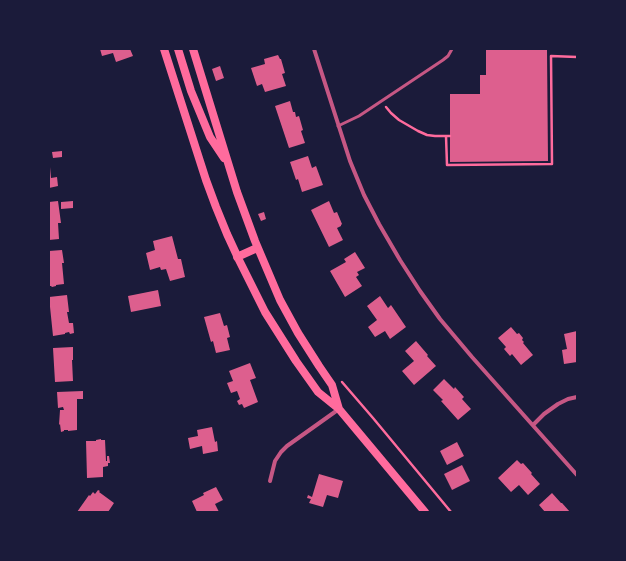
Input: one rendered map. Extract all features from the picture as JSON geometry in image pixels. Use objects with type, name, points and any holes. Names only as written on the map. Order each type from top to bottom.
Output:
[{"type":"main road","points":[[164,49],[206,180],[237,257],[265,312],[318,392],[339,409],[425,512]]},
{"type":"main road","points":[[178,49],[191,91],[210,137],[229,166]]},
{"type":"main road","points":[[193,49],[229,166],[257,248],[280,300],[332,385],[339,409]]},
{"type":"main road","points":[[237,257],[257,248]]},
{"type":"street","points":[[314,49],[338,126],[364,195],[404,266],[440,319],[577,475]]},
{"type":"street","points":[[533,425],[544,414],[558,404],[568,399],[577,397]]},
{"type":"street","points":[[270,481],[275,461],[281,452],[287,446],[339,409]]},
{"type":"lane","points":[[338,126],[359,116],[443,60],[448,56],[452,49]]},
{"type":"path","points":[[446,136],[447,164],[552,164],[551,56],[577,57]]},
{"type":"path","points":[[381,101],[391,113],[413,129],[427,135],[450,136]]},
{"type":"path","points":[[342,382],[451,512]]},
{"type":"building","points":[[100,49],[130,49],[133,56],[116,62],[113,53],[102,56]]},
{"type":"building","points":[[486,49],[547,49],[548,161],[450,162],[450,94],[480,94],[480,75],[486,75]]},
{"type":"building","points":[[278,55],[281,59],[285,73],[282,74],[286,86],[265,92],[262,84],[257,86],[251,68],[265,64],[264,59]]},
{"type":"building","points":[[220,66],[224,78],[216,81],[212,69]]},
{"type":"building","points":[[290,101],[296,117],[299,116],[303,130],[301,131],[305,143],[289,148],[275,106]]},
{"type":"building","points":[[62,151],[62,157],[53,158],[52,152]]},
{"type":"building","points":[[308,156],[312,168],[316,166],[323,185],[302,192],[290,162]]},
{"type":"building","points":[[49,167],[51,178],[57,177],[58,186],[49,188]]},
{"type":"building","points":[[58,201],[61,223],[58,223],[59,239],[49,240],[49,202]]},
{"type":"building","points":[[73,201],[73,208],[61,209],[61,202]]},
{"type":"building","points":[[329,201],[334,213],[337,212],[342,224],[337,228],[343,240],[329,247],[311,210]]},
{"type":"building","points":[[264,212],[266,219],[261,221],[258,214]]},
{"type":"building","points":[[172,236],[178,259],[181,259],[185,277],[170,281],[166,269],[161,270],[160,267],[150,270],[146,253],[155,250],[153,241]]},
{"type":"building","points":[[62,250],[64,263],[62,263],[64,284],[52,287],[49,286],[49,251]]},
{"type":"building","points":[[355,252],[365,268],[357,272],[359,275],[356,277],[362,286],[345,297],[330,271],[346,262],[344,259]]},
{"type":"building","points":[[158,290],[161,306],[131,312],[128,296]]},
{"type":"building","points":[[67,295],[69,312],[67,312],[69,323],[73,323],[74,333],[70,334],[69,332],[53,336],[49,297]]},
{"type":"building","points":[[380,296],[388,308],[391,305],[406,327],[390,339],[385,331],[375,337],[368,327],[377,320],[367,306]]},
{"type":"building","points":[[220,313],[224,326],[227,325],[230,337],[227,338],[230,350],[216,353],[213,341],[211,342],[204,317]]},
{"type":"building","points":[[511,327],[523,338],[523,343],[533,355],[521,365],[512,354],[510,356],[504,349],[506,347],[498,338]]},
{"type":"building","points":[[577,331],[577,362],[564,364],[562,350],[567,349],[564,334]]},
{"type":"building","points":[[416,341],[436,366],[414,385],[402,371],[414,361],[405,351]]},
{"type":"building","points":[[73,347],[73,381],[55,382],[53,348]]},
{"type":"building","points":[[250,363],[256,378],[250,380],[258,402],[244,408],[242,404],[239,405],[237,401],[240,399],[237,391],[231,393],[227,383],[233,381],[229,371]]},
{"type":"building","points":[[444,379],[454,389],[455,387],[464,397],[462,399],[471,409],[458,420],[441,401],[443,400],[433,390]]},
{"type":"building","points":[[83,391],[83,399],[77,399],[77,430],[64,430],[61,432],[60,424],[59,425],[60,410],[64,410],[63,407],[58,408],[57,392]]},
{"type":"building","points":[[212,427],[215,442],[217,441],[218,451],[203,454],[202,446],[190,449],[188,438],[198,436],[197,430]]},
{"type":"building","points":[[101,439],[105,440],[106,461],[107,456],[109,456],[110,463],[108,463],[108,466],[103,467],[103,477],[87,478],[86,441],[96,441]]},
{"type":"building","points":[[457,442],[464,456],[447,465],[440,451]]},
{"type":"building","points":[[517,460],[521,464],[523,463],[540,484],[528,495],[519,485],[511,492],[498,478]]},
{"type":"building","points":[[462,465],[470,481],[452,490],[444,474]]},
{"type":"building","points":[[319,474],[343,481],[338,498],[327,495],[323,507],[309,503],[311,499],[307,498],[308,495],[312,497]]},
{"type":"building","points":[[216,487],[223,500],[215,504],[219,512],[197,512],[192,501],[204,495],[203,493]]},
{"type":"building","points":[[98,490],[114,503],[108,512],[77,512],[89,495],[90,496],[93,492],[95,494]]},
{"type":"building","points":[[552,493],[570,512],[545,512],[539,505]]}]
